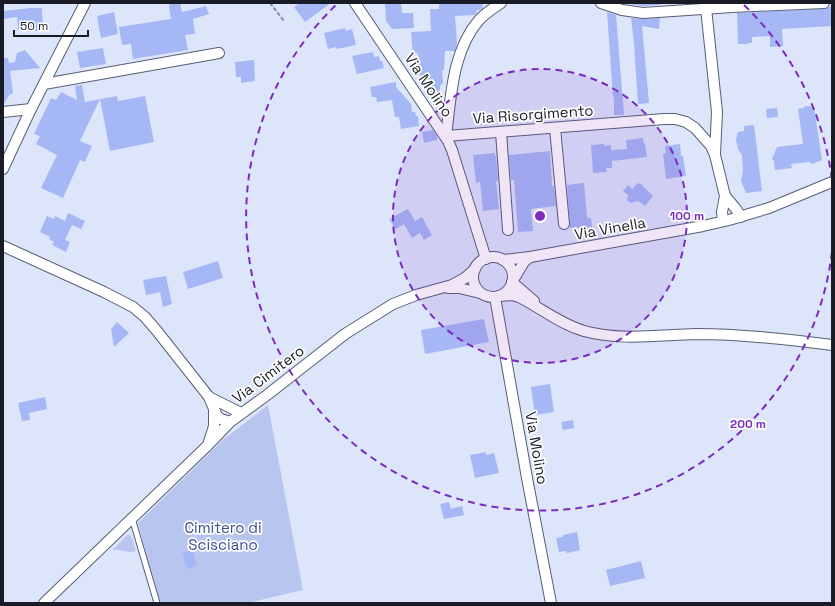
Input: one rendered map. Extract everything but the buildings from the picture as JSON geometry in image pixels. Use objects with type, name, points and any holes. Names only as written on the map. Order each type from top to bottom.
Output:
[{"type":"street","points":[[3,169],[31,109],[86,3]]},
{"type":"street","name":"Via Molino","points":[[355,3],[446,136],[452,150],[486,259]]},
{"type":"street","points":[[446,136],[452,87],[462,50],[479,20],[501,3]]},
{"type":"street","points":[[601,3],[622,10],[642,13],[706,8],[824,3]]},
{"type":"street","points":[[706,8],[717,112],[715,155]]},
{"type":"street","points":[[44,84],[219,52]]},
{"type":"street","points":[[3,112],[31,109]]},
{"type":"street","name":"Via Risorgimento","points":[[446,136],[675,119],[686,122],[695,128],[711,146],[715,155],[724,196]]},
{"type":"street","points":[[555,128],[564,224]]},
{"type":"street","points":[[501,132],[508,230]]},
{"type":"street","name":"Via Vinella","points":[[503,260],[530,257],[695,228],[741,217],[769,208],[832,182]]},
{"type":"street","points":[[724,196],[739,212],[741,217]]},
{"type":"street","points":[[723,221],[722,212],[724,196]]},
{"type":"street","points":[[3,246],[104,292],[133,308],[145,317],[210,396],[217,416],[230,422]]},
{"type":"street","points":[[512,282],[524,262],[530,257]]},
{"type":"street","points":[[444,288],[460,281],[486,259],[497,258],[508,264],[513,276],[510,288],[505,293],[497,296]]},
{"type":"street","points":[[475,269],[473,275],[474,282],[480,293]]},
{"type":"street","points":[[512,282],[546,313]]},
{"type":"street","points":[[444,288],[459,288],[486,296],[512,295],[519,297],[570,326],[603,335],[728,335],[772,338],[832,345]]},
{"type":"street","name":"Via Cimitero","points":[[44,603],[230,422],[267,396],[345,334],[393,304],[416,295],[444,288]]},
{"type":"street","name":"Via Molino","points":[[497,296],[527,478],[551,603]]},
{"type":"street","points":[[210,396],[242,413]]},
{"type":"street","points":[[209,444],[214,426],[214,408]]},
{"type":"lane","points":[[132,517],[157,603]]},
{"type":"path","points":[[270,3],[284,21]]},
{"type":"green space","name":"Cimitero di Scisciano","points":[[268,405],[303,590],[248,603],[159,603],[138,523],[224,439]]},
{"type":"green space","points":[[127,535],[130,535],[132,538],[136,551],[129,552],[113,550]]}]
